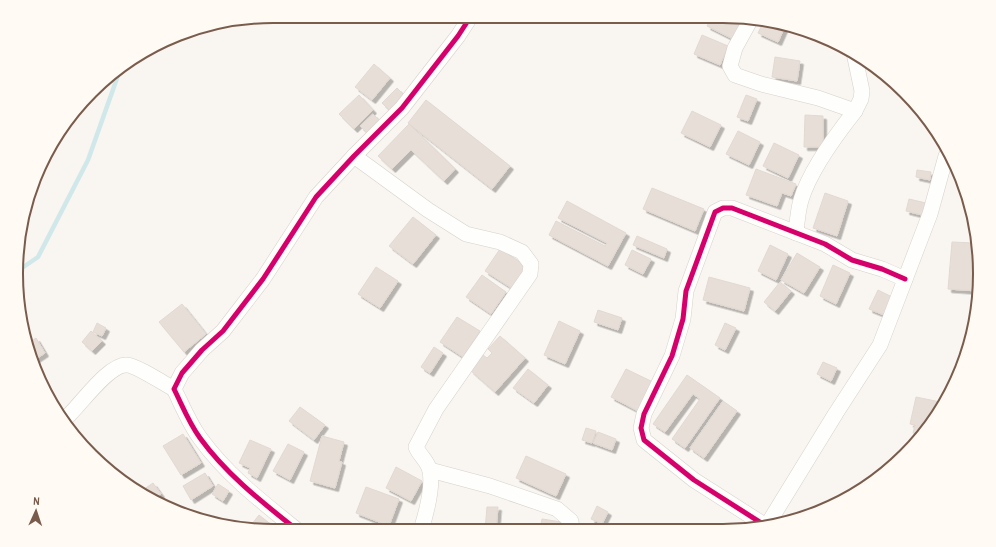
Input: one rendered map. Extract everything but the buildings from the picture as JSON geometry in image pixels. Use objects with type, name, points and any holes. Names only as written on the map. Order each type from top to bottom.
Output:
[{"type":"street","points":[[174,389],[182,373],[202,350],[223,331],[263,279],[316,197],[402,108],[466,23]]},
{"type":"street","points":[[748,25],[735,48],[730,66],[735,75],[761,84],[818,98],[855,111]]},
{"type":"street","points":[[796,233],[801,200],[813,172],[835,137],[855,111],[861,99],[862,91],[856,61]]},
{"type":"street","points":[[354,156],[428,210],[466,234],[500,242],[522,252],[531,264],[530,274],[440,402],[416,447],[418,454],[424,459],[430,470],[427,511],[423,524]]},
{"type":"street","points":[[770,519],[880,345],[930,214],[945,159]]},
{"type":"street","points":[[759,521],[694,480],[644,440],[641,428],[644,414],[672,356],[683,319],[686,291],[716,212],[723,208],[732,208],[825,244],[852,260],[905,278]]},
{"type":"street","points":[[67,415],[103,378],[118,366],[128,364],[174,389],[199,437],[225,469],[258,499],[289,524]]},
{"type":"street","points":[[430,470],[490,486],[557,509],[571,521],[571,524]]},
{"type":"waterway","points":[[23,267],[38,257],[88,160],[117,78]]},
{"type":"cycle path","points":[[290,524],[245,487],[221,464],[192,426],[174,389],[182,373],[202,350],[223,331],[263,279],[316,197],[402,108],[466,23]]},
{"type":"cycle path","points":[[759,521],[694,480],[644,440],[641,428],[644,414],[672,356],[683,319],[686,291],[715,212],[723,208],[732,208],[825,244],[852,260],[882,269],[905,279]]}]
